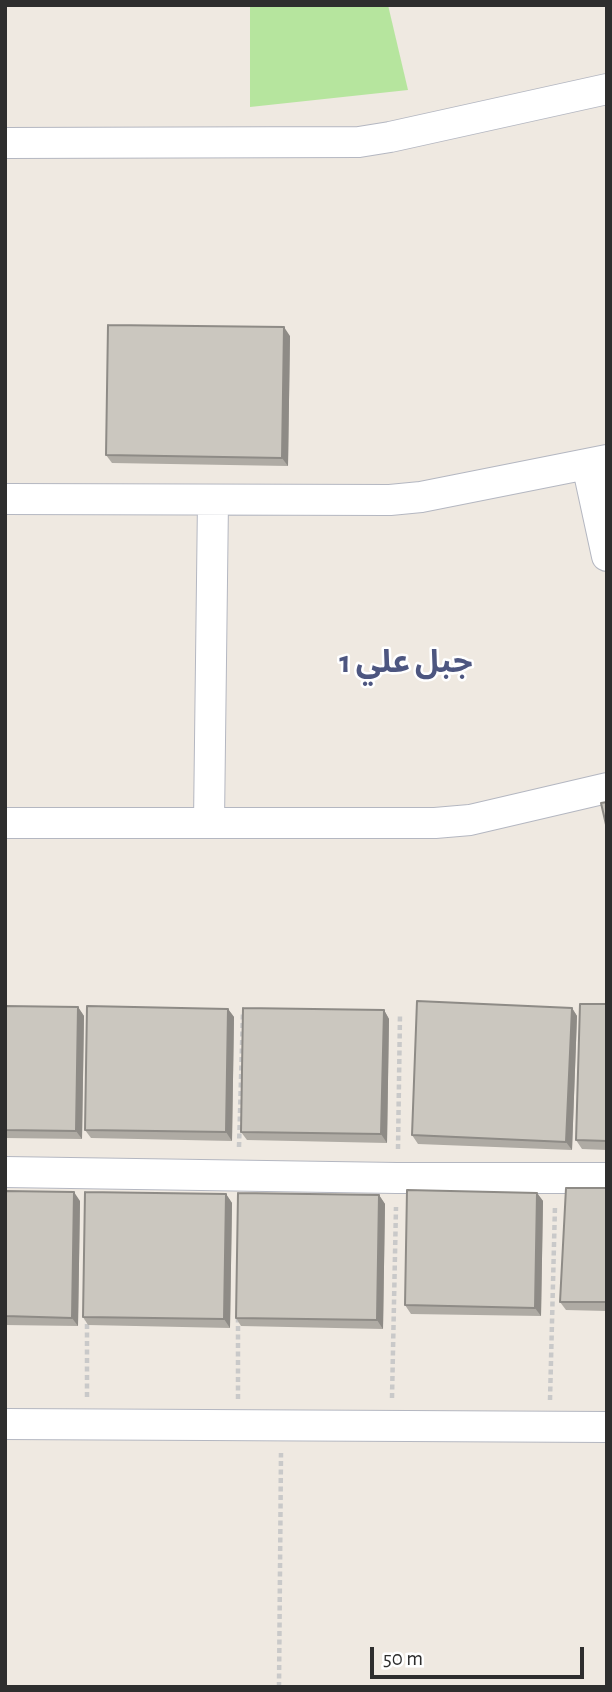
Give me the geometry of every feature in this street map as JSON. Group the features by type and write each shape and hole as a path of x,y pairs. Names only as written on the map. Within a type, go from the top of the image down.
{"street":[{"path":"5,143 359,142 607,89"},
{"path":"5,499 406,499 597,462 607,556"},
{"path":"209,822 213,500"},
{"path":"5,823 452,822 607,788"},
{"path":"5,1172 607,1178"},
{"path":"5,1424 607,1427"}],"path":[{"path":"238,1176 243,1011"},
{"path":"392,1427 400,1014"},
{"path":"549,1427 556,1177"},
{"path":"87,1314 87,1425"},
{"path":"238,1315 238,1426"},
{"path":"279,1687 282,1426"}],"green space":[{"path":"250,5 388,5 408,90 250,107"}],"building":[{"path":"108,325 284,327 282,458 106,455"},
{"path":"607,802 607,829 601,803"},
{"path":"417,1001 572,1008 566,1142 412,1135"},
{"path":"580,1004 607,1004 607,1141 576,1140"},
{"path":"5,1006 78,1007 76,1131 5,1130"},
{"path":"87,1006 228,1009 226,1132 85,1130"},
{"path":"243,1008 384,1010 381,1134 241,1132"},
{"path":"566,1188 607,1188 607,1302 560,1302"},
{"path":"407,1190 537,1193 535,1308 405,1305"},
{"path":"5,1191 74,1192 72,1318 5,1316"},
{"path":"85,1192 226,1194 224,1319 83,1317"},
{"path":"238,1193 379,1195 377,1320 236,1318"}],"district":[{"name":"جبل علي 1","path":"406,662"}]}
